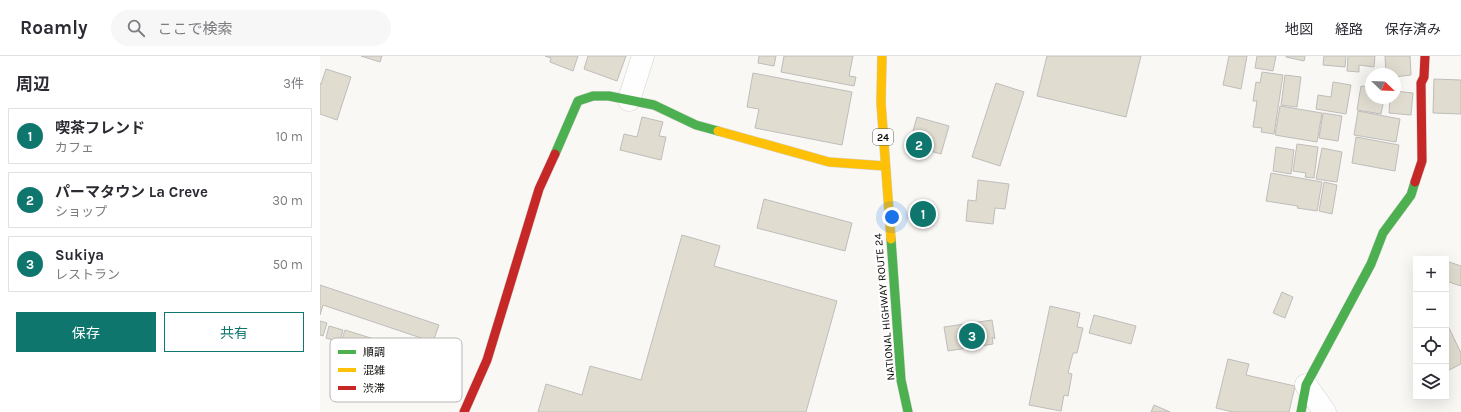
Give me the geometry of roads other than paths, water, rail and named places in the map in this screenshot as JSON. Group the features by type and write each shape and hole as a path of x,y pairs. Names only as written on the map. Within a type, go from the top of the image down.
{"main road":[{"name":"NATIONAL HIGHWAY ROUTE 24","path":"882,56 881,104 885,166 901,380 908,412"},
{"path":"1301,412 1306,385 1371,264 1383,233 1411,195 1422,161 1421,83 1424,77 1425,56"},
{"path":"464,412 488,360 539,190 578,101 594,96 609,96 654,105 696,125 829,162 885,166"}],"street":[{"path":"629,100 643,56"},
{"path":"1306,385 1325,412"}],"place":[{"name":"パーマタウン La Creve","path":"919,145"},
{"name":"喫茶フレンド","path":"923,214"},
{"name":"Sukiya","path":"972,336"}]}
